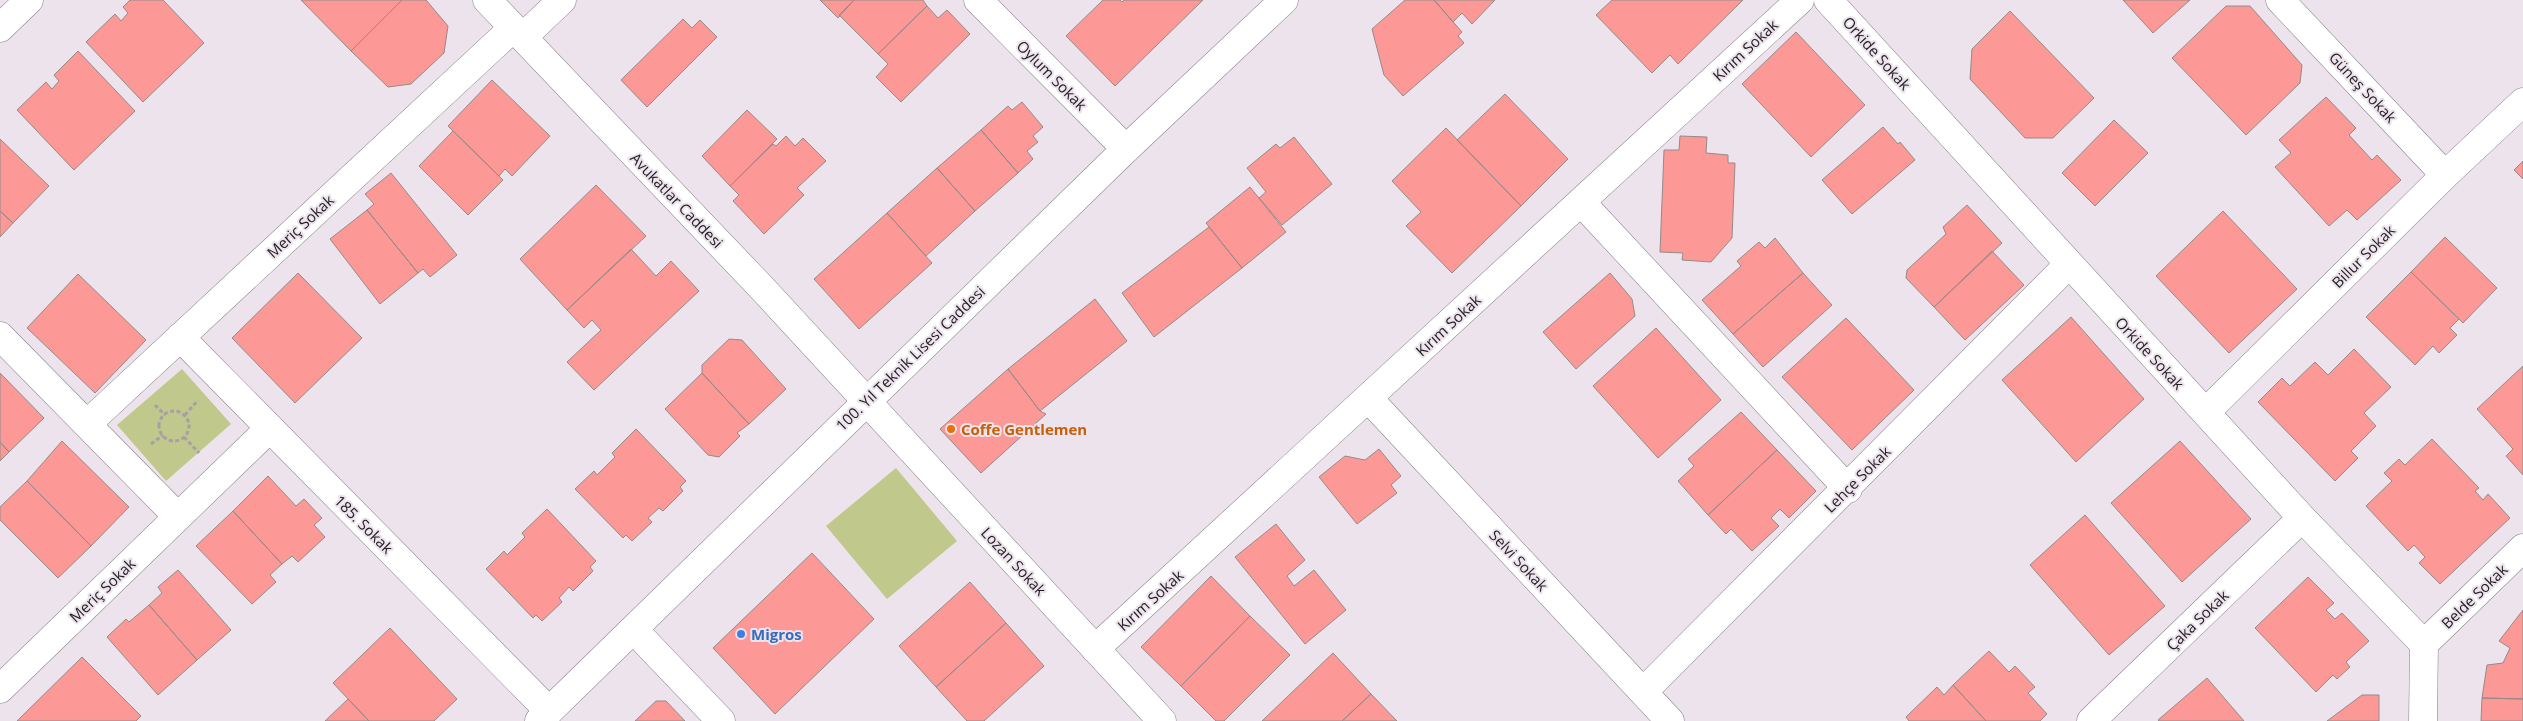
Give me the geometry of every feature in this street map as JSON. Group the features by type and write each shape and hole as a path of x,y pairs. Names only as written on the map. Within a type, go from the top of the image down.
{"street":[{"path":"0,28 29,0"},
{"name":"Avukatlar Caddesi","path":"486,0 865,401"},
{"name":"Meriç Sokak","path":"87,424 180,337 518,33 562,0"},
{"name":"Oylum Sokak","path":"978,0 1126,149"},
{"name":"100. Yıl Teknik Lisesi Caddesi","path":"544,716 634,630 865,401 1126,149 1284,0"},
{"name":"Kırım Sokak","path":"1095,649 1800,0"},
{"name":"Orkide Sokak","path":"1828,0 2302,518 2424,644"},
{"name":"Güneş Sokak","path":"2280,0 2445,174"},
{"name":"Billur Sokak","path":"2206,412 2445,174 2523,102"},
{"path":"1581,202 1848,488"},
{"name":"Lehçe Sokak","path":"1643,692 2069,264"},
{"path":"0,336 178,517"},
{"name":"185. Sokak","path":"180,337 270,428 544,716"},
{"name":"Selvi Sokak","path":"1368,399 1670,721"},
{"name":"Lozan Sokak","path":"865,401 1162,721"},
{"name":"Meriç Sokak","path":"0,689 270,428"},
{"name":"Çaka Sokak","path":"2091,721 2302,518"},
{"name":"Belde Sokak","path":"2424,644 2523,548"},
{"path":"634,630 721,721"},
{"path":"2423,721 2424,644"}],"path":[{"path":"176,411 185,415 189,429 180,440 170,440 162,434 161,420 167,413 176,411"}],"green space":[{"path":"182,369 231,424 166,481 117,425"},
{"path":"896,468 957,541 887,599 826,526"}],"building":[{"path":"130,0 163,0 204,43 143,102 86,42 115,14 121,21 128,13 123,7"},
{"path":"301,0 402,0 351,51"},
{"path":"402,0 426,0 448,26 444,53 411,84 388,87 351,51"},
{"path":"820,0 854,0 838,18"},
{"path":"854,0 923,0 927,6 878,54 839,15"},
{"path":"1103,0 1120,0 1122,2 1124,0 1203,0 1115,86 1066,36"},
{"path":"1405,0 1434,0 1462,32 1458,36 1464,43 1403,96 1384,75 1372,29"},
{"path":"1434,0 1495,0 1472,24 1462,13 1453,22"},
{"path":"1612,0 1743,0 1678,64 1670,55 1652,73 1596,15"},
{"path":"2123,0 2190,0 2153,33"},
{"path":"927,6 938,18 947,10 970,34 901,102 876,77 888,64 878,54"},
{"path":"2226,6 2250,6 2302,65 2300,83 2246,135 2172,58"},
{"path":"2010,11 2094,98 2053,138 2025,138 1970,79 1972,49"},
{"path":"683,19 692,28 700,20 717,37 647,107 621,80"},
{"path":"1796,32 1865,105 1811,157 1742,84"},
{"path":"78,51 135,111 74,170 17,110 46,82 52,89 59,81 54,75"},
{"path":"492,80 550,136 512,176 505,169 499,176 448,126"},
{"path":"1505,94 1568,159 1521,206 1457,140"},
{"path":"2326,97 2356,128 2349,135 2372,160 2377,155 2401,180 2357,220 2347,210 2329,226 2275,167 2291,153 2279,140"},
{"path":"1022,102 1043,127 1033,136 1038,142 1027,151 1033,159 1018,173 981,130 1008,106 1012,110"},
{"path":"747,110 777,139 730,186 702,156"},
{"path":"2114,120 2148,153 2095,206 2062,173"},
{"path":"1883,127 1898,144 1900,142 1915,160 1852,214 1822,180"},
{"path":"1446,128 1521,206 1452,273 1406,226 1421,212 1392,181"},
{"path":"981,130 1018,173 975,211 937,168"},
{"path":"453,131 503,180 468,215 419,166"},
{"path":"786,136 795,146 803,138 826,161 797,188 804,195 764,234 733,201 739,195 730,186 773,144 776,146"},
{"path":"1680,136 1707,137 1706,153 1728,155 1728,163 1735,163 1732,238 1711,262 1682,260 1683,253 1660,252 1664,150 1679,150"},
{"path":"1294,137 1332,184 1282,225 1259,198 1266,192 1247,168 1276,144 1280,148"},
{"path":"0,139 49,186 13,223 0,211"},
{"path":"2523,161 2523,179 2514,170"},
{"path":"937,168 975,211 926,256 887,213"},
{"path":"391,173 457,255 430,277 423,269 418,273 367,210 374,204 365,194"},
{"path":"596,185 646,236 567,310 520,259"},
{"path":"1250,187 1286,232 1242,268 1206,223"},
{"path":"1967,205 2002,243 1934,307 1906,278 1907,270 1946,234 1943,227"},
{"path":"367,210 418,273 380,304 330,239"},
{"path":"0,211 13,223 0,237"},
{"path":"2223,211 2297,289 2229,353 2156,276"},
{"path":"887,213 932,263 859,329 814,279"},
{"path":"1209,227 1242,268 1154,337 1122,293"},
{"path":"2445,237 2497,288 2463,323 2411,272"},
{"path":"1775,238 1803,273 1733,334 1702,300 1741,266 1737,261 1759,242 1765,248"},
{"path":"631,249 656,276 671,261 699,291 594,390 567,362 601,330 592,320 584,328 567,310"},
{"path":"1992,251 2024,285 1965,340 1934,307"},
{"path":"2411,272 2459,319 2450,328 2457,335 2439,353 2433,346 2415,365 2366,317"},
{"path":"298,273 362,338 295,403 232,338"},
{"path":"1610,273 1632,299 1635,316 1576,369 1543,332"},
{"path":"1803,273 1832,305 1763,367 1733,334"},
{"path":"78,274 146,340 95,393 27,328"},
{"path":"1095,299 1127,341 1040,411 1008,369"},
{"path":"2071,317 2144,399 2076,462 2002,380"},
{"path":"1846,318 1914,390 1852,450 1782,377"},
{"path":"1656,328 1721,400 1658,458 1593,386"},
{"path":"729,339 742,340 786,389 749,424 702,373 702,365"},
{"path":"2354,349 2391,387 2364,413 2376,426 2351,451 2358,458 2335,481 2258,402 2282,378 2290,386 2315,362 2328,375"},
{"path":"2523,366 2523,475 2506,456 2513,449 2477,409"},
{"path":"1008,369 1040,411 1046,414 981,473 940,429"},
{"path":"0,373 44,418 9,452 0,442"},
{"path":"702,373 749,424 737,433 740,436 719,457 708,455 665,409"},
{"path":"1741,412 1777,450 1708,515 1678,481 1694,466 1688,459"},
{"path":"636,429 686,481 680,487 683,491 663,511 659,508 648,518 652,522 632,541 626,535 623,538 575,489 594,471 597,475 615,457 612,453"},
{"path":"2432,439 2479,488 2475,491 2483,500 2488,494 2510,518 2440,584 2419,563 2425,557 2414,545 2408,551 2366,506 2392,481 2384,473 2399,459 2405,465"},
{"path":"62,441 129,507 91,546 27,481"},
{"path":"2180,441 2251,519 2182,582 2111,503"},
{"path":"0,442 9,452 0,461"},
{"path":"1379,449 1401,476 1391,485 1397,493 1357,524 1319,477 1345,456 1365,460"},
{"path":"1777,450 1816,491 1789,518 1780,509 1771,518 1779,526 1752,551 1731,529 1726,534 1708,515"},
{"path":"268,476 296,506 304,499 322,518 314,525 325,537 298,562 292,556 282,564 233,511"},
{"path":"27,481 91,546 58,578 0,520 0,507"},
{"path":"547,509 596,561 590,567 593,571 573,591 569,587 559,598 562,602 542,621 536,615 533,618 486,569 504,551 507,555 525,537 522,533"},
{"path":"233,511 282,564 270,575 276,582 252,604 196,546"},
{"path":"2085,515 2165,606 2109,655 2030,565"},
{"path":"1276,524 1305,560 1287,576 1294,586 1314,570 1346,610 1305,644 1235,557"},
{"path":"812,553 874,619 775,714 713,648"},
{"path":"178,570 231,630 197,660 149,605 162,593 158,587"},
{"path":"1211,576 1250,616 1181,686 1141,647"},
{"path":"2308,577 2334,603 2326,610 2335,619 2342,613 2369,641 2346,662 2350,667 2337,679 2333,675 2316,692 2255,628"},
{"path":"970,582 1006,623 936,687 899,646"},
{"path":"149,605 197,660 158,695 107,637 126,619 129,622"},
{"path":"2523,610 2523,699 2482,698 2487,665 2503,663 2510,648 2499,641"},
{"path":"1250,616 1290,655 1224,721 1216,721 1181,686"},
{"path":"1006,623 1044,666 984,721 967,721 936,687"},
{"path":"390,628 457,699 434,721 369,721 333,683"},
{"path":"1989,651 2009,672 2015,666 2035,687 2028,693 2047,714 2040,721 1986,721 1953,685"},
{"path":"1333,653 1371,694 1342,721 1262,721"},
{"path":"82,657 141,716 136,721 17,721"},
{"path":"2207,678 2244,721 2158,720"},
{"path":"1953,685 1986,721 1909,721 1906,717 1937,687 1944,695"},
{"path":"1371,694 1397,721 1342,721"},
{"path":"2362,695 2379,695 2379,721 2327,721"},
{"path":"2482,698 2523,699 2523,721 2481,721"},
{"path":"348,699 369,721 325,721"},
{"path":"656,701 666,701 685,721 635,721"}],"place":[{"name":"Coffe Gentlemen","path":"951,429"},
{"name":"Migros","path":"741,634"}]}
